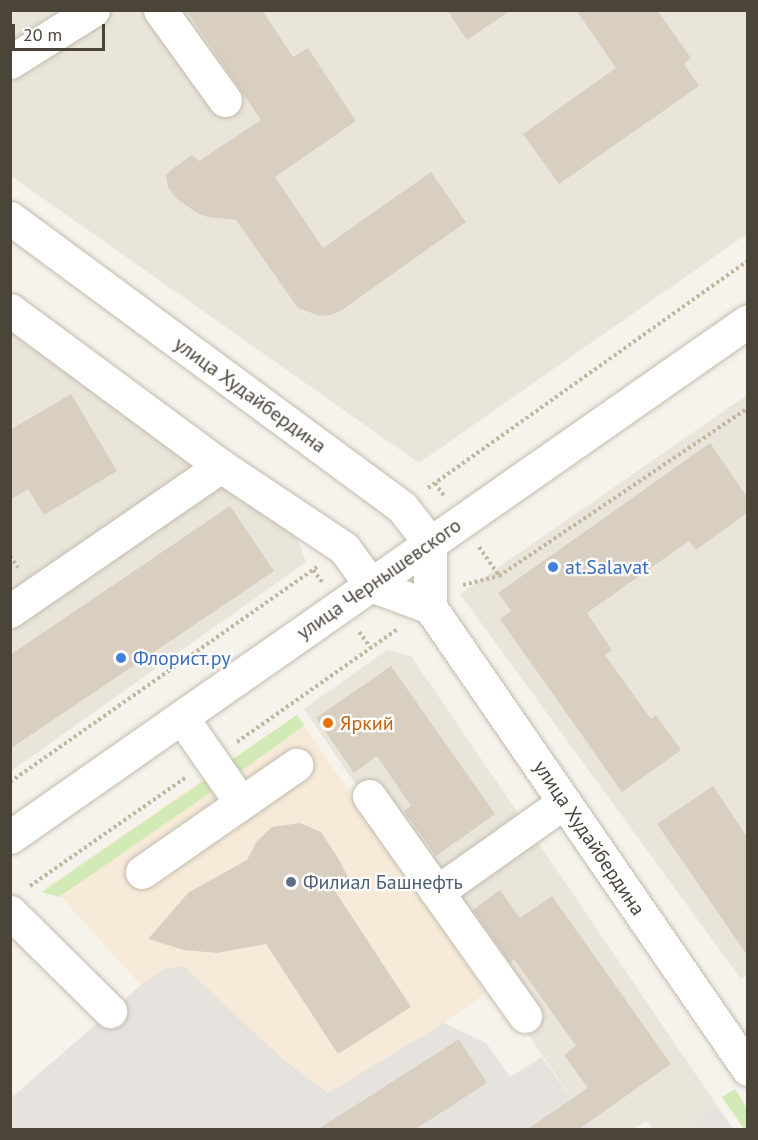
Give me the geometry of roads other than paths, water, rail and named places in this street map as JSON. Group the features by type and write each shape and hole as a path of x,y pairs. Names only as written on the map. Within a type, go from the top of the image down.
{"street":[{"path":"10,62 93,10"},
{"path":"160,10 225,100"},
{"name":"улица Худайбердина","path":"10,218 402,507 430,543"},
{"path":"10,310 222,466 344,548 371,585 430,607 430,543"},
{"name":"улица Чернышевского","path":"10,837 747,321"},
{"path":"10,611 222,466"},
{"name":"улица Худайбердина","path":"430,607 747,1069"},
{"path":"182,718 241,803"},
{"path":"142,872 296,765"},
{"path":"369,796 525,1016"},
{"path":"437,892 564,802"},
{"path":"10,912 110,1011"}],"place":[{"name":"at.Salavat","path":"553,567"},
{"name":"Флорист.ру","path":"121,658"},
{"name":"Яркий","path":"328,723"},
{"name":"Филиал Башнефть","path":"291,882"}]}
